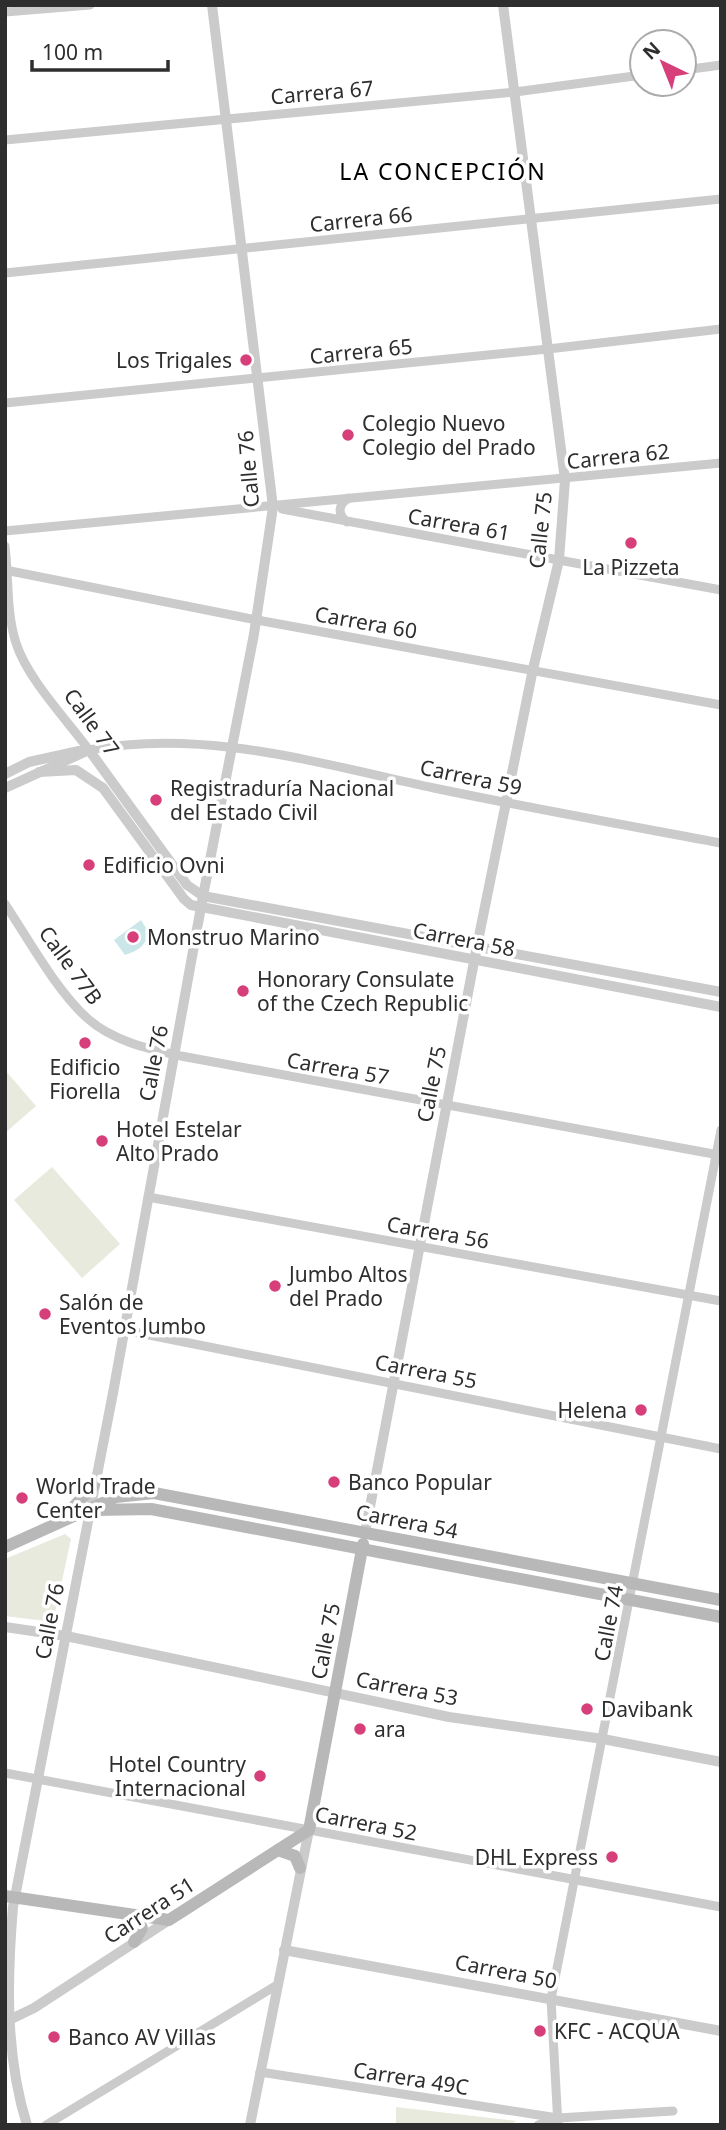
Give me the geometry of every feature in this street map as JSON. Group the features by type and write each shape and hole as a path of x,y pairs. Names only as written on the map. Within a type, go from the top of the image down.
{"main road":[{"path":"55,1525 94,1485"},
{"name":"Carrera 54","path":"5,1547 116,1497 155,1493 721,1600"},
{"name":"Carrera 54","path":"89,1510 151,1509 721,1617"},
{"path":"240,1526 242,1509"},
{"name":"Calle 75","path":"309,1830 365,1533"},
{"path":"506,1578 509,1560"},
{"name":"Carrera 51","path":"169,1920 309,1830"},
{"path":"278,1850 295,1856 300,1868"},
{"path":"10,1897 169,1920"},
{"path":"134,1942 142,1928 136,1915"}],"street":[{"path":"5,12 90,5"},
{"name":"Calle 76","path":"27,2125 6,2019 10,1897 39,1780 203,895 257,620 273,507 212,5"},
{"name":"Calle 75","path":"365,1533 422,1247 474,961 533,669 559,560 565,480 503,5"},
{"path":"698,68 721,65"},
{"name":"Carrera 67","path":"5,140 515,92 628,77"},
{"name":"Carrera 66","path":"5,273 721,199"},
{"name":"Carrera 65","path":"5,403 258,379 721,329"},
{"name":"Carrera 62","path":"5,531 273,507 351,497 565,480 721,463"},
{"path":"348,522 341,517 339,509 343,501 351,497"},
{"name":"Carrera 61","path":"273,507 721,590"},
{"name":"Calle 77","path":"5,546 7,597 16,644 26,664 187,885 203,895"},
{"name":"Carrera 60","path":"7,570 257,620 721,705"},
{"name":"Carrera 59","path":"89,750 144,742 233,746 508,803 721,843"},
{"path":"5,788 89,750"},
{"path":"5,774 29,762 89,750"},
{"name":"Calle 77","path":"39,772 76,770 103,788 184,899 201,908"},
{"name":"Carrera 58","path":"203,895 721,992"},
{"name":"Calle 77B","path":"5,904 76,1005 87,1018 116,1037"},
{"name":"Carrera 58","path":"201,908 721,1007"},
{"path":"322,931 324,918"},
{"name":"Carrera 57","path":"116,1037 174,1055 718,1155"},
{"name":"Calle 74","path":"558,2121 551,1999 721,1129"},
{"name":"Carrera 56","path":"148,1197 721,1301"},
{"name":"Carrera 55","path":"124,1330 721,1449"},
{"name":"Carrera 53","path":"5,1627 66,1636 449,1717 603,1739 721,1762"},
{"name":"Carrera 52","path":"5,1773 721,1907"},
{"name":"Calle 75","path":"249,2124 309,1830"},
{"name":"Carrera 51","path":"6,2019 34,2008 169,1920"},
{"name":"Carrera 50","path":"284,1950 721,2031"},
{"path":"46,2125 277,1984"},
{"name":"Carrera 49C","path":"260,2072 558,2121"},
{"path":"538,2125 673,2111"}],"shaded area":[{"path":"5,1070 36,1106 5,1133"},
{"path":"52,1167 120,1244 82,1278 14,1200"},
{"path":"65,1534 71,1539 53,1622 5,1616 5,1559"},
{"path":"396,2107 517,2121 508,2125 396,2125"}],"water":[{"name":"Monstruo Marino","path":"141,920 149,933 147,938 140,947 125,955 114,940"}],"place":[{"name":"Los Trigales","path":"246,360"},
{"name":"Colegio Nuevo Colegio del Prado","path":"348,435"},
{"name":"La Pizzeta","path":"631,543"},
{"name":"Registraduría Nacional del Estado Civil","path":"156,800"},
{"name":"Edificio Ovni","path":"89,865"},
{"name":"Monstruo Marino","path":"133,937"},
{"name":"Honorary Consulate of the Czech Republic","path":"243,991"},
{"name":"Edificio Fiorella","path":"85,1043"},
{"name":"Hotel Estelar Alto Prado","path":"102,1141"},
{"name":"Jumbo Altos del Prado","path":"275,1286"},
{"name":"Salón de Eventos Jumbo","path":"45,1314"},
{"name":"Helena","path":"641,1410"},
{"name":"Banco Popular","path":"334,1482"},
{"name":"World Trade Center","path":"22,1498"},
{"name":"Davibank","path":"587,1709"},
{"name":"ara","path":"360,1729"},
{"name":"Hotel Country Internacional","path":"260,1776"},
{"name":"DHL Express","path":"612,1857"},
{"name":"KFC - ACQUA","path":"540,2031"},
{"name":"Banco AV Villas","path":"54,2037"}],"district":[{"name":"LA CONCEPCIÓN","path":"443,171"}]}
